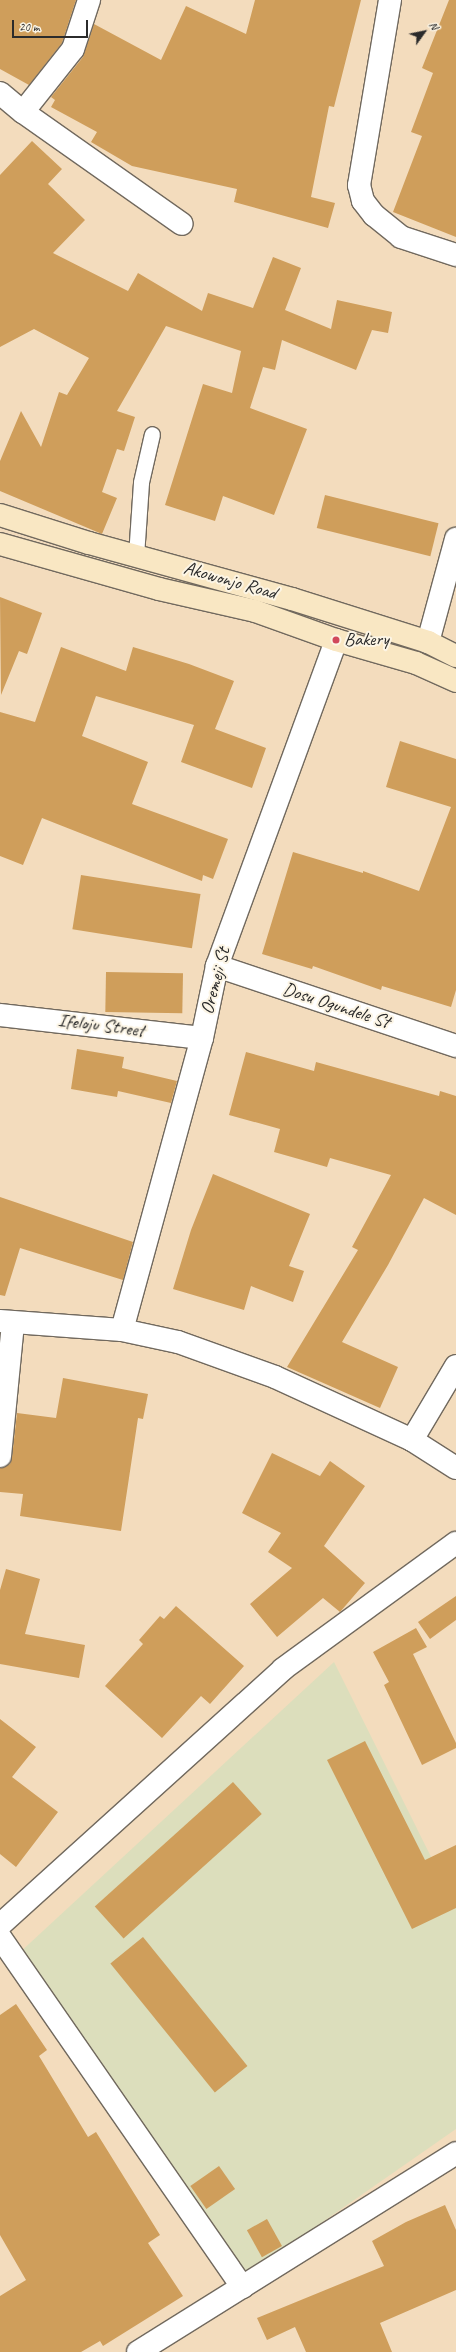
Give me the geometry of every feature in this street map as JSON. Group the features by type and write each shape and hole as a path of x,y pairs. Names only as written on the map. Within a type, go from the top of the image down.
{"main road":[{"name":"Akowonjo Road","path":"0,515 136,556 237,582 428,642 456,656"},
{"name":"Akowonjo Road","path":"0,544 159,589 255,610 336,640 416,663 456,681"}],"street":[{"path":"23,112 73,49 89,0"},
{"path":"390,0 359,185 363,200 374,215 401,237 456,255"},
{"path":"0,93 23,112 182,224"},
{"path":"428,642 456,539"},
{"name":"Oremeji St","path":"122,1330 202,1038 217,966 336,640"},
{"name":"Dosu Ogundele St","path":"217,966 456,1046"},
{"name":"Ifeloju Street","path":"0,1015 202,1038"},
{"path":"0,1456 7,1322 122,1330 178,1342 274,1377 412,1440 456,1468"},
{"path":"412,1440 456,1366"},
{"path":"0,1925 283,1669 456,1543"},
{"path":"0,1937 242,2287"},
{"path":"138,2352 456,2153"}],"lane":[{"path":"136,556 141,482 152,434"}],"shaded area":[{"path":"334,1662 456,1907 456,2129 242,2278 17,1955"}],"building":[{"path":"0,0 76,0 62,43 29,85 0,69"},
{"path":"255,0 361,0 334,107 329,106 311,197 335,203 328,228 234,202 237,189 132,166 91,142 97,132 51,107 55,100 51,97 83,57 94,24 161,60 186,6 246,34"},
{"path":"449,0 456,0 456,237 393,212 422,136 411,132 433,73 422,68"},
{"path":"32,141 62,169 48,184 85,220 53,253 128,291 138,273 202,311 208,293 253,308 273,257 301,268 285,310 331,329 337,300 392,312 388,333 372,330 356,370 282,340 275,370 263,367 250,408 307,429 274,515 223,496 215,521 165,505 203,384 232,393 241,351 166,326 117,411 135,417 124,451 117,449 102,492 117,498 102,534 0,491 0,461 21,411 41,447 59,392 67,395 89,358 34,329 0,347 0,175"},
{"path":"325,495 439,523 430,556 317,528"},
{"path":"0,597 42,613 27,654 19,651 1,695"},
{"path":"61,647 126,671 133,647 189,664 234,681 215,729 266,748 252,788 181,762 194,725 96,696 82,736 148,762 132,804 228,839 213,879 203,875 202,881 42,818 23,865 0,856 0,712 35,722"},
{"path":"400,741 456,759 456,990 451,1007 382,986 381,990 313,966 312,969 262,954 293,852 363,873 363,871 419,891 451,807 386,787"},
{"path":"81,875 201,894 192,948 72,929"},
{"path":"106,972 183,973 182,1013 105,1012"},
{"path":"77,1049 124,1057 122,1068 177,1081 171,1103 118,1091 117,1097 71,1089"},
{"path":"246,1052 314,1071 316,1062 439,1096 440,1091 456,1096 456,1215 424,1198 388,1265 342,1342 398,1367 380,1408 287,1367 358,1250 352,1247 391,1175 330,1158 327,1167 274,1152 280,1129 229,1115"},
{"path":"213,1174 310,1214 289,1266 304,1271 293,1302 251,1286 244,1310 173,1289 191,1230"},
{"path":"0,1197 133,1242 123,1280 20,1248 5,1296 0,1295"},
{"path":"63,1378 148,1394 143,1419 138,1418 121,1531 20,1516 23,1494 0,1492 0,1468 10,1464 17,1413 56,1418"},
{"path":"272,1453 320,1476 330,1461 365,1486 324,1546 365,1583 340,1612 323,1598 277,1637 250,1604 292,1568 268,1552 281,1533 242,1513"},
{"path":"6,1569 40,1579 25,1634 85,1645 79,1678 0,1664 0,1590"},
{"path":"456,1596 456,1620 430,1639 418,1622"},
{"path":"176,1606 244,1666 210,1704 201,1696 162,1738 105,1686 143,1644 139,1640 160,1616 164,1619"},
{"path":"416,1628 427,1647 413,1654 456,1743 456,1748 422,1765 384,1685 389,1682 373,1652"},
{"path":"0,1719 36,1747 12,1777 58,1812 16,1867 0,1854"},
{"path":"365,1741 425,1860 456,1845 456,1908 412,1929 327,1760"},
{"path":"233,1782 262,1814 124,1938 95,1906"},
{"path":"143,1937 247,2066 215,2092 110,1963"},
{"path":"16,2004 47,2050 39,2056 88,2137 96,2132 160,2235 148,2243 183,2296 103,2346 100,2341 81,2352 0,2352 0,2296 26,2280 0,2235 0,2015"},
{"path":"219,2166 235,2189 206,2209 190,2186"},
{"path":"445,2205 456,2230 456,2290 380,2323 392,2352 306,2352 295,2327 267,2340 257,2318 384,2266 372,2241 406,2222"},
{"path":"267,2219 282,2246 262,2257 247,2230"}],"place":[{"name":"Bakery","path":"336,640"}]}
